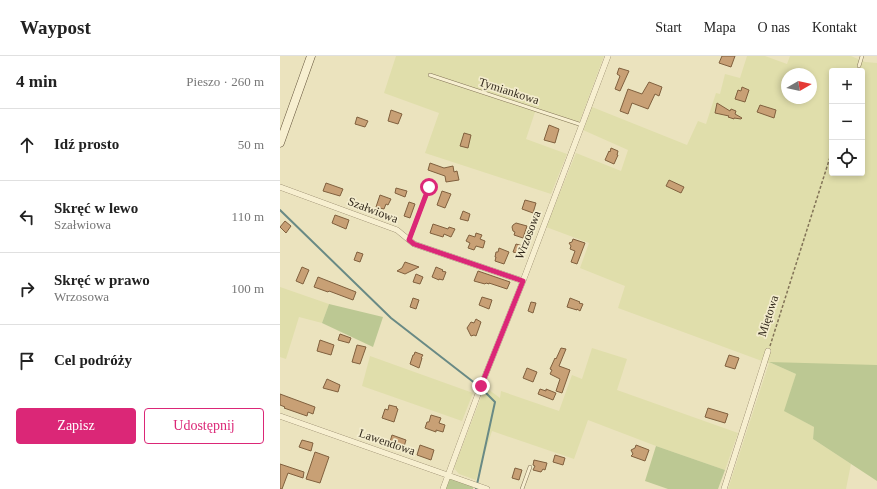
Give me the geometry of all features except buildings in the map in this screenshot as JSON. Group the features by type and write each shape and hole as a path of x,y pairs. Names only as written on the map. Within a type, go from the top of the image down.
{"main road":[{"path":"280,143 311,56"}],"street":[{"name":"Wrzosowa","path":"443,489 608,56"},
{"name":"Szałwiowa","path":"280,187 397,230 414,244 523,281"},
{"name":"Miętowa","path":"724,489 768,351"},
{"name":"Lawendowa","path":"280,416 488,489"}],"lane":[{"path":"859,66 862,56"},
{"name":"Tymiankowa","path":"430,75 582,125"},
{"path":"409,240 429,187"},
{"path":"522,489 530,467"}],"path":[{"name":"Miętowa","path":"768,351 829,160"}],"shaded area":[{"path":"396,56 604,56 578,126 535,112 526,139 567,154 551,194 425,153 439,113 384,93"},
{"path":"747,56 765,56 787,64 790,56 851,56 865,62 877,63 877,367 771,363 796,374 785,411 814,427 813,439 851,464 846,489 728,489 769,363 618,308 625,286 580,268 589,243 546,227 576,153 621,171 628,150 583,130 592,107 687,145 698,121 706,124 716,93 720,94 725,74 740,78"},
{"path":"280,287 329,304 322,323 299,317 286,359 280,357"},
{"path":"592,348 627,359 617,390 738,433 725,470 588,420 574,459 492,431 476,480 459,474 454,468 485,387 500,398 501,391 559,411 572,375 582,379"},
{"path":"370,356 473,393 462,421 362,386"}],"green space":[{"path":"329,304 383,317 373,347 322,323"},
{"path":"769,362 877,365 877,481 813,439 814,427 784,411 796,374"},
{"path":"656,446 725,470 718,489 668,489 645,481"},
{"path":"449,477 473,486 473,489 445,489"}],"waterway":[{"path":"280,210 391,318 476,384"},
{"path":"476,489 495,402 483,390"}],"route":[{"path":"429,187 409,240 414,244 523,281 481,386"}]}
